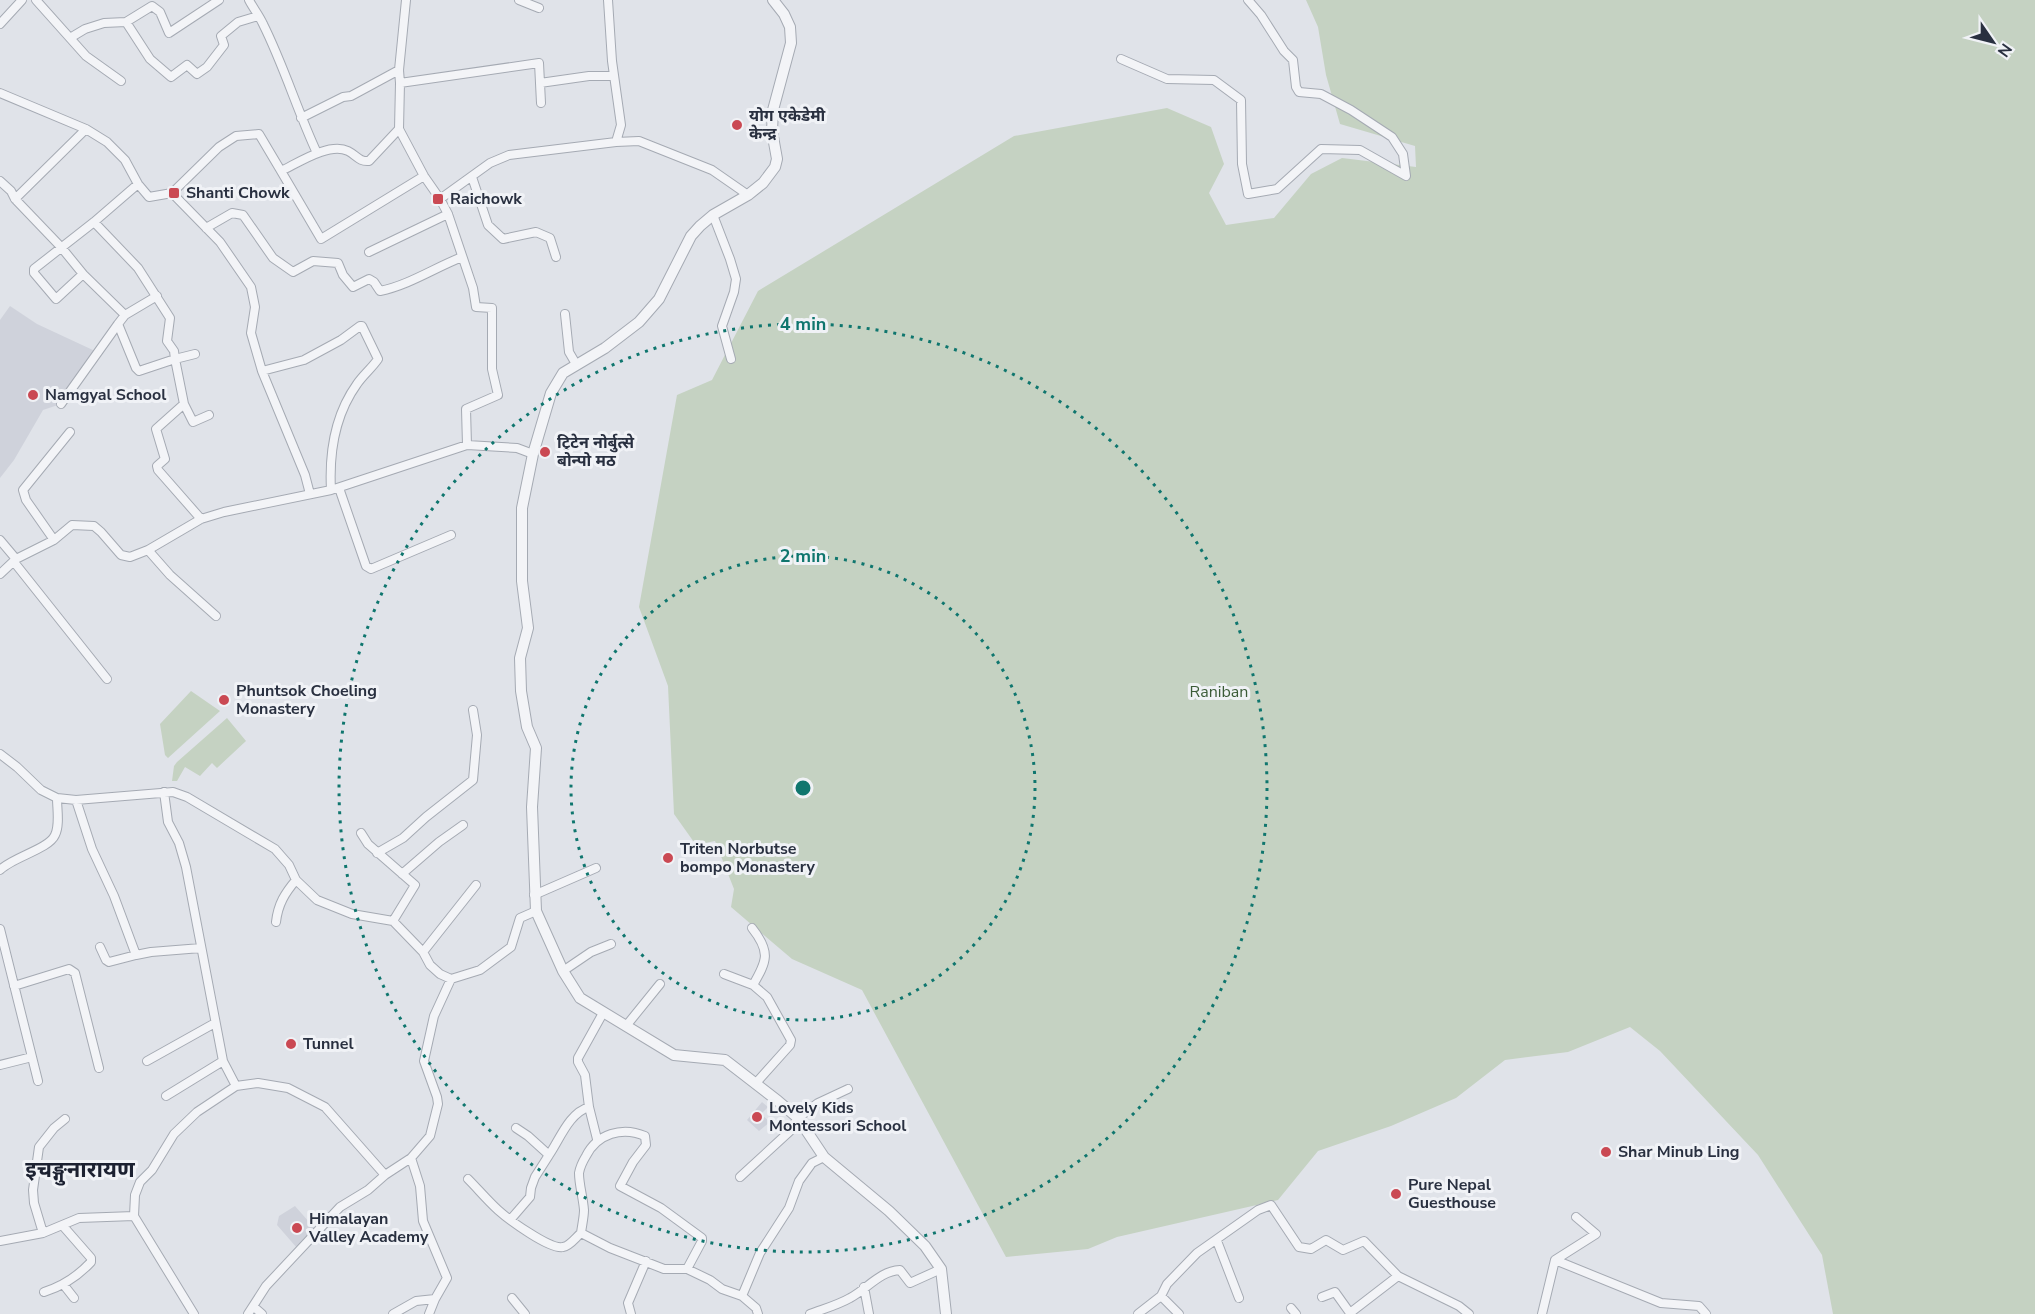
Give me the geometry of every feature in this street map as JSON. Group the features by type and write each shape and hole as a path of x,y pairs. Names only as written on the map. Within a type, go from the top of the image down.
{"street":[{"path":"0,24 22,0"},
{"path":"36,0 86,56 121,81"},
{"path":"70,38 85,29 104,23 126,22 152,6 160,12 169,33 219,0"},
{"path":"249,0 279,58 301,118 317,153"},
{"path":"413,0 406,0 399,70 399,129 424,176 448,214 473,288 476,307 492,308 492,369 498,396 466,409 467,445"},
{"path":"519,0 540,8"},
{"path":"608,0 614,76 621,125 616,142"},
{"path":"773,0 784,14 790,27 791,44 773,110 772,131 777,159 771,173 748,195 713,215 700,226 692,236 659,299 639,322 605,348 563,373 551,393 533,454 522,508 522,581 528,628 520,658 521,691 527,727 536,748 532,807 536,911 564,971 580,998 674,1056 725,1060 798,1118 824,1157 889,1211 925,1246 941,1269 946,1314"},
{"path":"1121,59 1167,79 1214,80 1241,100 1242,164 1248,194 1277,189 1321,149 1360,150 1406,176 1403,154 1392,137 1351,110 1321,94 1299,92 1296,87 1293,60 1284,51 1261,15 1248,0"},
{"path":"126,22 150,59 171,77 187,65 196,74 202,71 224,45 220,37 222,34 238,22 258,16"},
{"path":"400,83 539,63 541,103"},
{"path":"301,118 343,97 351,96 399,70"},
{"path":"540,82 589,76 614,76"},
{"path":"0,93 86,129 107,142 125,160 138,184 149,197 172,194 219,147 236,136 259,134 321,239 424,176"},
{"path":"15,199 86,129"},
{"path":"281,171 317,153 339,149 348,151 362,161 369,161 399,129"},
{"path":"440,199 490,163 509,155 639,141 712,170 748,195"},
{"path":"472,177 488,225 503,239 536,232 550,238 556,257"},
{"path":"0,181 83,274 125,315"},
{"path":"83,274 56,298 34,273 34,269 138,184"},
{"path":"172,194 220,242 250,287 255,307 251,333 262,371 305,475 310,494"},
{"path":"206,228 232,213 243,215 273,258 293,272 313,261 338,263 343,275 353,287 369,279 380,291 399,287 462,257"},
{"path":"369,252 448,214"},
{"path":"713,215 736,279 722,327 731,359"},
{"path":"94,222 138,268 170,318 167,341 174,351 184,404 193,422 209,414"},
{"path":"61,404 125,315 157,296"},
{"path":"565,314 569,352 576,364"},
{"path":"118,324 139,371 195,354"},
{"path":"262,371 304,360 341,340 360,326 362,327 378,359 357,384 340,415 330,462 335,489 366,566 371,569 451,535"},
{"path":"184,404 156,429 165,459 157,466 201,519"},
{"path":"54,540 26,500 23,490 70,432"},
{"path":"0,574 15,560 54,540 72,525 94,526 126,558 148,550 201,519 224,512 335,489 467,445 517,448 533,454"},
{"path":"0,540 107,679"},
{"path":"148,550 170,575 216,616"},
{"path":"377,853 403,838 473,780 477,735 473,710"},
{"path":"0,754 41,790 57,798 76,800 164,792 187,797 275,849 289,865 296,880 317,900 352,914 393,921 423,952 430,965 440,974 451,979 480,970 511,946 520,918 536,911"},
{"path":"164,792 168,822 179,843 186,867 223,1061 236,1086"},
{"path":"0,870 12,860 44,847 55,837 57,798"},
{"path":"76,800 92,849 114,896 136,955"},
{"path":"402,874 439,842 464,825"},
{"path":"361,833 377,853 415,885 393,921"},
{"path":"534,895 596,868"},
{"path":"276,922 278,908 284,894 296,880"},
{"path":"423,952 476,885"},
{"path":"752,928 763,942 765,952 763,968 753,986"},
{"path":"0,930 38,1081"},
{"path":"564,971 591,952 611,944"},
{"path":"100,947 106,960 110,962 151,952 201,948"},
{"path":"14,986 69,969 75,973 99,1068"},
{"path":"724,974 753,986 771,1002 772,1009 790,1040 790,1045 756,1083"},
{"path":"262,1314 251,1310 266,1286 340,1207 368,1190 385,1174 411,1158 430,1136 438,1104 424,1061 434,1016 451,979"},
{"path":"626,1026 660,984"},
{"path":"597,1139 589,1107 585,1075 578,1058 603,1013"},
{"path":"147,1061 215,1023"},
{"path":"0,1065 32,1057"},
{"path":"166,1096 223,1061"},
{"path":"194,1314 134,1216 135,1195 140,1182 152,1170 174,1134 197,1112 236,1086 258,1083 288,1088 325,1107 385,1174"},
{"path":"740,1177 790,1131 798,1118 818,1103 848,1089"},
{"path":"511,1219 530,1197 535,1177 575,1116 580,1109 589,1107"},
{"path":"43,1233 33,1197 39,1147 54,1128 65,1119"},
{"path":"516,1128 549,1155"},
{"path":"468,1179 498,1210 549,1244 559,1248 566,1246 581,1233 584,1210 579,1170 597,1139 618,1132 635,1132 645,1136 646,1145 633,1162 620,1186 661,1208 702,1238 687,1269"},
{"path":"742,1296 760,1253 789,1208 799,1181 812,1163 824,1157"},
{"path":"411,1158 420,1186 423,1221 447,1278 435,1299 430,1314"},
{"path":"1138,1314 1161,1296 1167,1284 1197,1253 1258,1210 1271,1205 1299,1248 1311,1249 1326,1240 1343,1250 1364,1240 1398,1276 1459,1306 1469,1314"},
{"path":"0,1241 43,1233 79,1218 134,1216"},
{"path":"1542,1314 1554,1260 1596,1234 1576,1217"},
{"path":"44,1292 81,1273 91,1260 63,1226"},
{"path":"581,1233 610,1248 664,1269 687,1269 710,1280 722,1289 742,1296 756,1308 758,1314"},
{"path":"1217,1241 1239,1298"},
{"path":"1554,1260 1662,1303 1699,1306 1706,1314"},
{"path":"631,1314 628,1303 646,1261"},
{"path":"810,1314 829,1310 892,1270 900,1270 910,1283 941,1269"},
{"path":"1322,1297 1335,1292 1350,1313 1398,1276"},
{"path":"63,1284 74,1298"},
{"path":"864,1287 869,1314"},
{"path":"1161,1296 1179,1314"},
{"path":"512,1298 525,1314"},
{"path":"393,1314 416,1301 435,1299"}],"shaded area":[{"name":"Namgyal School","path":"10,306 37,324 95,351 61,404 43,410 14,460 0,478 0,320"},
{"name":"Lovely Kids Montessori School","path":"762,1102 768,1107 761,1114 770,1122 759,1131 747,1120"},
{"name":"Himalayan Valley Academy","path":"295,1206 317,1231 297,1248 277,1225 279,1216"}],"green space":[{"name":"Raniban","path":"1306,0 2035,0 2035,1314 1833,1314 1822,1255 1758,1155 1660,1051 1630,1027 1568,1052 1505,1060 1456,1098 1391,1126 1318,1151 1278,1200 1117,1237 1088,1249 1006,1257 862,990 792,959 731,907 734,889 715,841 696,845 674,814 668,686 639,607 677,395 712,380 758,291 1014,136 1167,108 1211,127 1224,164 1209,193 1226,225 1274,218 1311,174 1342,158 1416,167 1415,146 1340,124 1326,75 1318,27"},
{"path":"191,691 220,711 168,758 165,755 160,724"},
{"path":"227,718 246,741 217,768 212,763 200,776 185,767 177,781 172,781 174,766 177,762"}],"place":[{"name":"योग एकेडेमी केन्द्र","path":"737,125"},
{"name":"Shanti Chowk","path":"174,193"},
{"name":"Raichowk","path":"438,199"},
{"name":"Namgyal School","path":"33,395"},
{"name":"ट्रिटेन नोर्बुत्से बोन्पो मठ","path":"545,452"},
{"name":"Phuntsok Choeling Monastery","path":"224,700"},
{"name":"Triten Norbutse bompo Monastery","path":"668,858"},
{"name":"Tunnel","path":"291,1044"},
{"name":"Lovely Kids Montessori School","path":"757,1117"},
{"name":"Shar Minub Ling","path":"1606,1152"},
{"name":"Pure Nepal Guesthouse","path":"1396,1194"},
{"name":"Himalayan Valley Academy","path":"297,1228"}],"district":[{"name":"इचङ्गुनारायण","path":"80,1170"}]}
